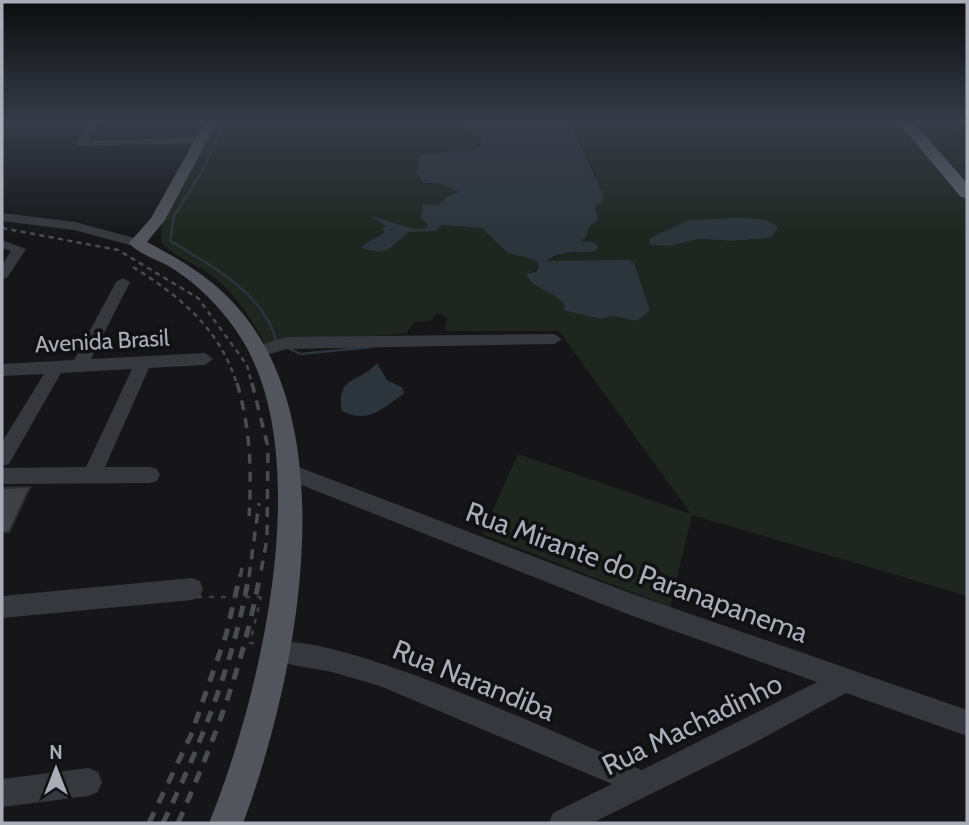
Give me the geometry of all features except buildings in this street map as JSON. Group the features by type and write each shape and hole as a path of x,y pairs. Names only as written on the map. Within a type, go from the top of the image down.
{"highway":[{"path":"939,160 967,193"}],"main road":[{"path":"190,160 157,220 137,243 152,249 206,285 265,349 280,407 288,471 286,591 279,653 263,717 226,823"}],"street":[{"path":"2,217 75,226 137,243"},
{"path":"2,244 18,247 2,275"},
{"path":"79,366 124,282"},
{"path":"265,349 287,343 554,339"},
{"name":"Avenida Brasil","path":"2,370 205,359"},
{"path":"92,477 143,362"},
{"path":"2,458 56,367"},
{"name":"Rua Mirante do Paranapanema","path":"288,471 630,604 967,723"},
{"path":"2,476 150,475"},
{"path":"2,607 194,593"},
{"name":"Rua Narandiba","path":"279,653 331,660 381,674 641,783"},
{"name":"Rua Machadinho","path":"563,823 641,783 785,716 846,680"},
{"path":"2,793 88,782"}],"path":[{"path":"194,593 261,597 250,643"}],"shaded area":[{"path":"196,160 428,160 428,184 438,183 460,192 446,197 438,205 427,204 426,228 415,229 382,219 387,226 361,248 388,250 409,232 442,225 482,228 520,256 535,260 539,265 528,279 561,299 565,306 562,309 601,319 613,316 626,319 650,310 635,265 547,261 563,253 574,254 588,228 598,220 595,207 596,174 589,160 967,160 967,596 692,515 670,607 482,534 518,454 691,514 559,331 445,331 447,317 436,313 431,321 414,322 407,333 326,340 288,337 265,344 248,315 228,290 211,275 178,256 161,242 162,225","holes":["754,218 770,222 778,228 771,238 731,241 699,239 670,246 650,238 689,220"]},
{"path":"419,160 588,160 604,196 602,202 595,207 598,220 588,228 582,241 595,243 598,246 596,251 564,254 547,261 629,260 635,265 650,310 637,321 613,316 601,319 562,310 565,306 561,301 534,284 526,274 536,272 539,265 535,260 508,253 482,228 442,225 434,231 409,232 388,250 378,252 361,248 384,232 382,228 386,226 371,216 415,229 426,228 427,224 421,218 423,204 438,205 446,197 459,192 438,183 423,183 417,173"},
{"path":"689,220 765,220 778,228 771,238 731,241 699,239 670,246 650,245 650,238"},
{"path":"377,363 387,380 403,388 404,394 367,415 351,415 342,411 342,391 346,385"}],"waterway":[{"path":"207,160 174,216 170,241 218,270 248,295 261,309 276,341 280,343"},
{"path":"286,347 300,354 371,347"}],"railway":[{"path":"2,228 118,250 198,298 247,365 252,385"},
{"path":"133,267 167,290 197,316 221,347 237,385"},
{"path":"237,383 249,449 249,516"},
{"path":"252,383 268,447 267,539 260,577"},
{"path":"249,577 259,503"},
{"path":"240,577 242,568"},
{"path":"149,823 191,735 226,635 240,575"},
{"path":"163,823 215,702 235,639 249,575"},
{"path":"178,823 227,702 260,575"}]}
